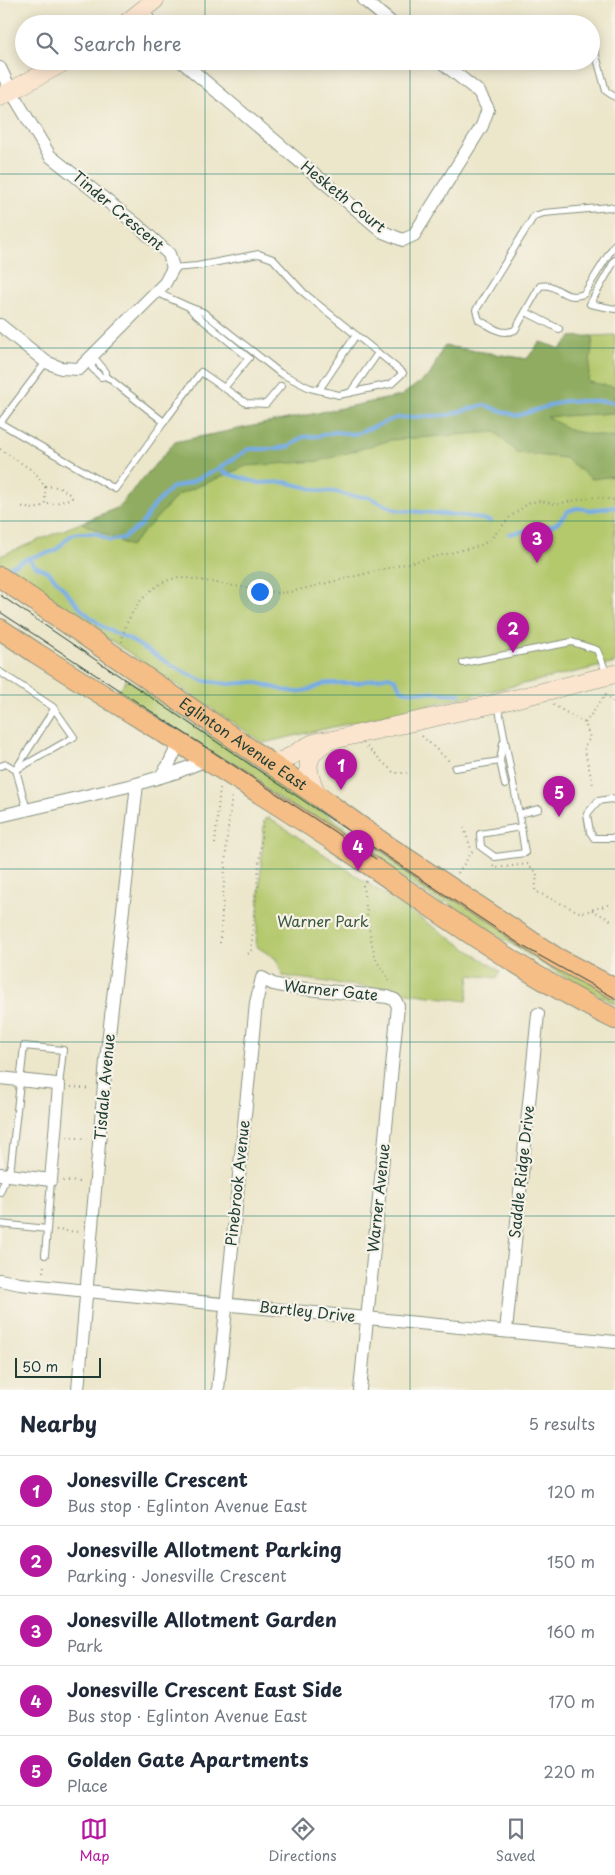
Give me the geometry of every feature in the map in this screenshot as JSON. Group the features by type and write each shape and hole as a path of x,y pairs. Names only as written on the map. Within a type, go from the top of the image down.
{"main road":[{"name":"Eglinton Avenue East","path":"0,577 271,763 383,843 555,957 615,988"},
{"name":"Eglinton Avenue East","path":"0,629 317,830 521,965 573,998 615,1020"}],"street":[{"path":"364,0 382,15"},
{"name":"Tinder Crescent","path":"0,68 6,94 50,156 136,224 169,254 173,268 165,283 90,362 80,369 61,368 46,362 0,325"},
{"path":"6,94 50,70"},
{"name":"Hesketh Court","path":"192,70 383,232 403,240 414,235 482,126 488,109 479,92 451,70"},
{"path":"271,763 282,762 301,748 315,742 332,740 611,679"},
{"path":"318,796 309,775 309,764 314,751 332,740"},
{"path":"160,777 168,766 179,743"},
{"path":"0,816 137,784 177,772 206,760"},
{"name":"Tisdale Avenue","path":"78,1390 106,1061 137,784"},
{"name":"Warner Gate","path":"262,978 273,984 287,987 393,1002"},
{"name":"Pinebrook Avenue","path":"218,1390 256,1003 262,978"},
{"name":"Warner Avenue","path":"360,1390 393,1002"},
{"name":"Saddle Ridge Drive","path":"506,1331 538,1014"},
{"path":"0,1078 56,1084 63,1087 54,1136 50,1180 3,1174"},
{"name":"Bartley Drive","path":"0,1280 87,1291 615,1342"}],"lane":[{"path":"600,70 606,91 615,97"},
{"path":"615,209 610,207 544,213 534,216 476,310 479,320 500,333 509,332 515,330 540,286 550,286 568,296 576,297 584,294 615,244"},
{"path":"156,292 203,312 280,372 310,388 339,395 391,384 403,373 304,294 273,259 259,254 197,266 173,268"},
{"path":"615,260 590,304 615,309"},
{"path":"189,306 194,313 249,358 224,388"},
{"path":"526,312 559,329"},
{"path":"319,390 356,335"},
{"path":"350,392 378,353"},
{"path":"46,362 0,423 115,489 202,372 246,403 266,404 281,386"},
{"path":"90,362 92,368 101,377 106,376 164,422"},
{"path":"463,663 572,642 597,650 611,679"},
{"path":"0,672 54,709 74,737 16,770"},
{"path":"498,703 519,814 525,853 495,857 481,847 480,834 521,828"},
{"path":"16,770 54,709"},
{"path":"504,737 500,761 505,785"},
{"path":"455,768 500,761"},
{"path":"0,766 6,764 16,770 27,810"},
{"path":"615,800 611,798 598,801 587,814 590,832 594,838 615,838"},
{"path":"519,814 539,809"},
{"path":"0,1192 3,1174 10,1165 24,1046 63,1050 63,1087"},
{"path":"44,1255 50,1180"},
{"path":"0,1224 47,1229"}],"path":[{"path":"0,450 33,471 45,487 45,504"},
{"path":"21,506 30,510 45,504 53,504 72,498 71,494 61,489 50,486 45,487"},
{"path":"121,659 122,638 137,606 149,592 162,582 187,578 276,593 290,592 479,546 490,540 511,516 530,502 540,501 556,504 594,496 615,500"},
{"path":"585,723 605,695 611,679"},
{"path":"605,695 615,703"},
{"path":"550,703 585,723 590,738 584,747 593,785"},
{"path":"420,734 455,768"},
{"path":"366,747 394,773 407,773"},
{"path":"214,844 220,784"},
{"path":"220,943 227,836 233,792"},
{"path":"248,954 250,952 256,892 259,887 263,823 267,815"},
{"path":"456,875 472,852 464,828"},
{"path":"488,862 495,868 528,864 537,873 535,890 581,913 608,905"},
{"path":"366,879 363,886 374,951 378,963 390,982 393,1002"},
{"path":"592,910 612,921"},
{"path":"63,1087 91,1089"},
{"path":"54,1136 87,1139"},
{"path":"50,1180 83,1182"},
{"path":"47,1229 78,1232"}],"green space":[{"path":"615,335 615,663 263,743 0,566 0,556 117,508 175,442 401,396 430,375 444,346 527,359 540,342 560,349 571,337"},
{"path":"593,336 588,382 615,387 614,413 547,417 572,431 615,438 615,476 592,479 565,458 517,453 495,432 391,440 320,461 246,466 178,495 130,546 82,523 117,508 175,442 401,396 430,375 444,346 527,359 540,342 561,349 571,337"},
{"path":"127,679 369,843 615,997 615,1004 525,953 472,919 473,917 469,914 468,916 446,901 443,905 117,693"},
{"name":"Warner Park","path":"268,817 500,971 498,978 470,975 467,1001 283,976 276,959 256,946 264,822"}],"waterway":[{"path":"7,568 28,558 55,551 70,536 77,533 96,533 110,541 123,538 141,525 154,506 171,488 189,483 218,469 249,449 288,447 303,437 335,432 355,434 396,418 448,415 484,405 517,416 564,401 604,401 615,403"},
{"path":"219,468 225,473 260,483 285,482 321,491 368,497 397,510 467,516 491,521"},
{"path":"509,534 553,525 568,511 577,508 592,510 615,507"},
{"path":"28,558 34,565 50,573 82,610 103,627 129,639 178,669 204,681 229,684 255,682 296,692 327,683 357,683 389,676 395,679 401,689 405,691 461,694"}],"tram line":[{"path":"0,595 332,820 524,947 615,998"},
{"path":"0,612 376,859"}],"place":[{"name":"Jonesville Allotment Garden","path":"537,563"},
{"name":"Jonesville Allotment Parking","path":"513,653"},
{"name":"Jonesville Crescent","path":"341,790"},
{"name":"Golden Gate Apartments","path":"559,817"},
{"name":"Jonesville Crescent East Side","path":"358,871"}]}
